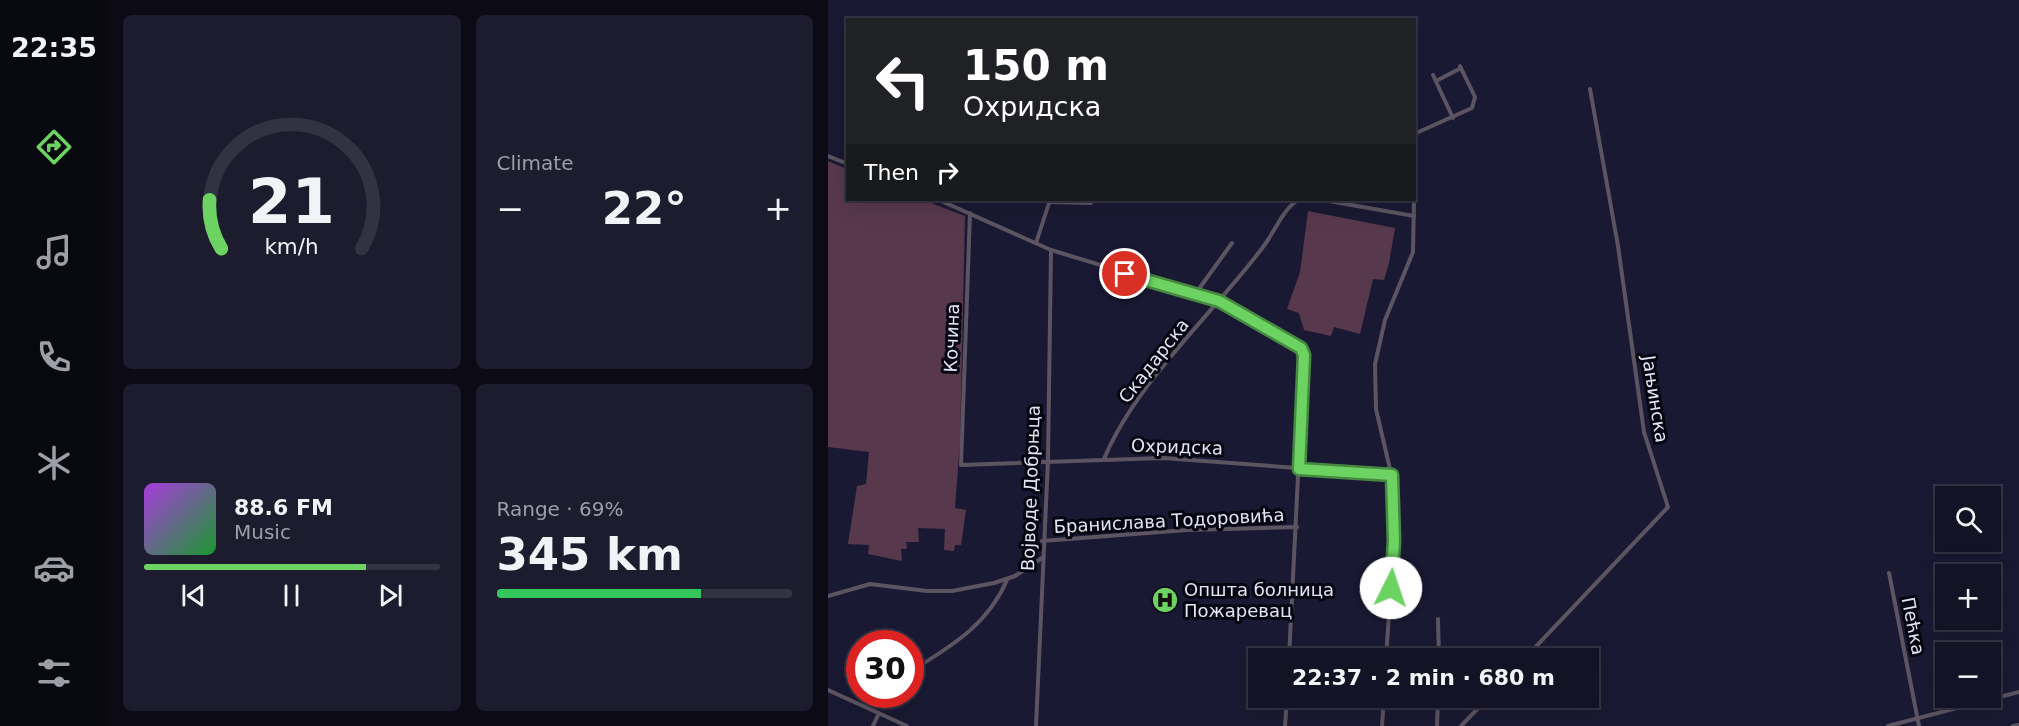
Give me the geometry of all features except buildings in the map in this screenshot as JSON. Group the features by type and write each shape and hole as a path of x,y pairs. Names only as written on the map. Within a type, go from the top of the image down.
{"street":[{"path":"1417,133 1472,108 1475,102 1461,67 1436,81"},
{"path":"1433,75 1453,118"},
{"name":"Јањинска","path":"1534,648 1668,507 1643,424 1618,246 1590,89"},
{"path":"828,156 846,163"},
{"path":"941,201 1051,250 1219,301 1303,351 1297,527 1290,648"},
{"path":"1036,243 1050,201 1091,203"},
{"name":"Скадарска","path":"1104,459 1136,403 1297,201"},
{"path":"1329,201 1414,216"},
{"path":"1387,648 1394,541 1392,475 1376,410 1375,364 1385,320 1413,252 1414,201"},
{"name":"Кочина","path":"961,465 970,213"},
{"path":"1196,293 1232,243"},
{"name":"Војводе Добрњца","path":"1036,726 1047,460 1051,250"},
{"name":"Охридска","path":"961,465 1047,460 1162,458 1392,475"},
{"name":"Бранислава Тодоровића","path":"1042,541 1168,531 1297,527"},
{"path":"828,596 870,584 927,591 952,591 1007,580 1042,558"},
{"name":"Пећка","path":"1889,573 1919,726"},
{"path":"924,663 966,637 978,625 1007,580"},
{"path":"1438,619 1439,648"},
{"path":"828,690 846,698"},
{"path":"1888,726 2019,692"},
{"path":"870,708 907,726"},
{"path":"1285,726 1286,708"},
{"path":"1382,726 1383,708"},
{"path":"1437,726 1438,708"},
{"path":"1461,726 1478,708"},
{"path":"873,726 879,713"},
{"path":"2013,726 2019,725"}],"shaded area":[{"path":"828,161 846,169 846,201 926,201 965,216 960,442 955,508 966,510 961,545 955,545 954,551 944,550 945,529 918,528 919,542 906,542 907,549 901,549 902,561 868,554 869,545 848,544 857,486 866,484 869,452 828,447"},
{"path":"1308,211 1395,228 1384,280 1373,279 1360,334 1334,327 1331,336 1304,330 1299,313 1287,309 1300,272"}],"place":[{"name":"Општа болница Пожаревац","path":"1165,600"}],"route":[{"path":"1125,274 1219,301 1301,348 1304,355 1299,469 1392,475 1394,541 1391,588"}]}
